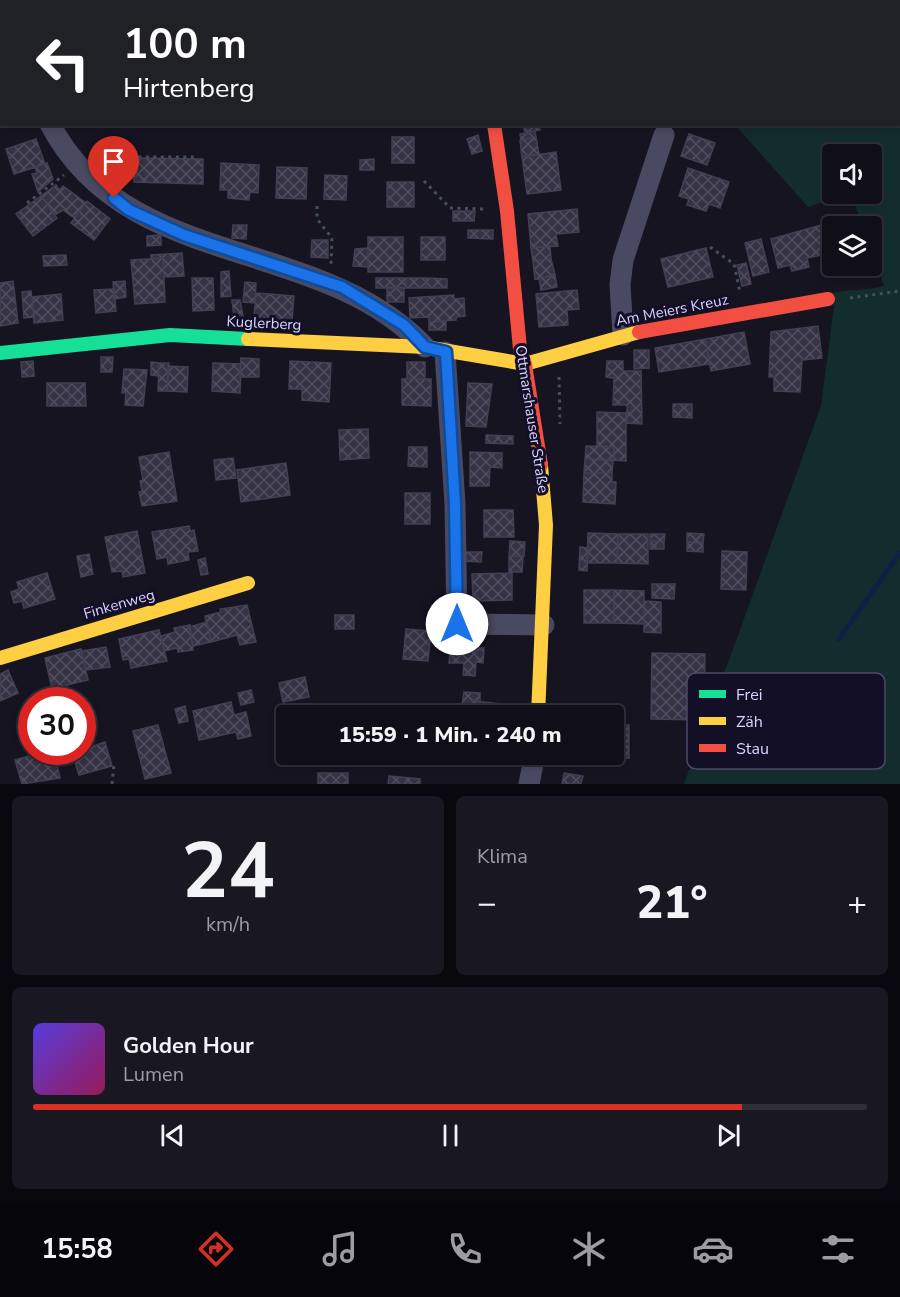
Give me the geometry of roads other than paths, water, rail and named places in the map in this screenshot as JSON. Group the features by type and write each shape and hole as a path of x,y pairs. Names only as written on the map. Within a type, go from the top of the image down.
{"street":[{"path":"51,126 59,141 77,164 99,186 129,210 184,235 331,284 404,325 425,347"},
{"name":"Ottmarshauser Straße","path":"494,126 507,211 520,349 525,364 541,462 545,506 544,625 539,705"},
{"path":"623,335 620,285 623,260 664,135"},
{"name":"Am Meiers Kreuz","path":"525,364 623,335 828,300"},
{"name":"Kuglerberg","path":"0,353 170,335 425,347 525,364"},
{"path":"446,352 455,504 457,624 544,625"},
{"name":"Finkenweg","path":"0,658 248,583"},
{"path":"529,784 532,765"}],"waterway":[{"path":"839,639 900,553"}]}
